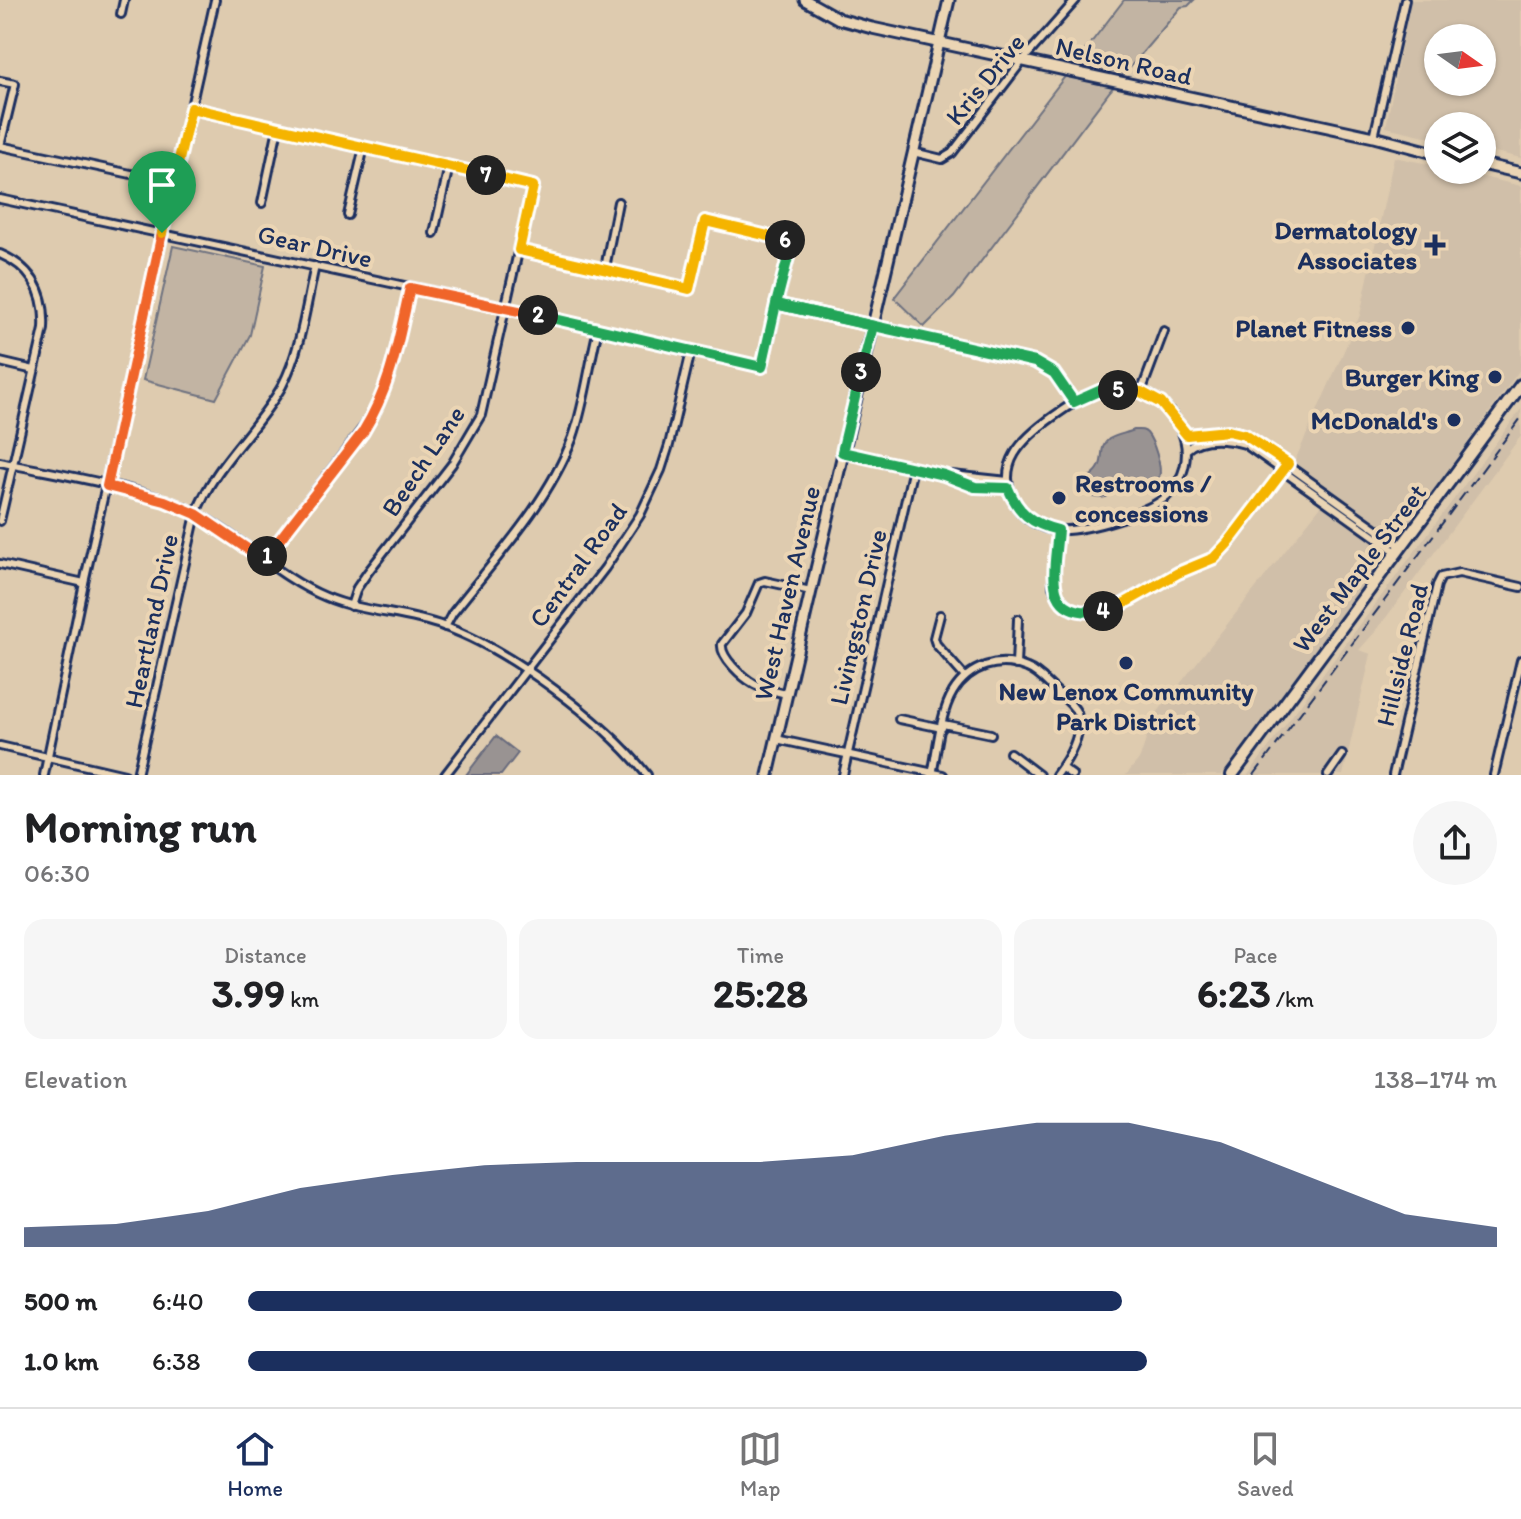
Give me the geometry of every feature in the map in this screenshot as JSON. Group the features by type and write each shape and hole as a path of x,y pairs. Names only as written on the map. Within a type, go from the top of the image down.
{"main road":[{"name":"West Maple Street","path":"1232,775 1521,385"}],"street":[{"path":"121,14 124,0"},
{"path":"44,775 215,0"},
{"name":"Nelson Road","path":"805,0 839,19 1424,150"},
{"name":"West Haven Avenue","path":"768,775 949,0"},
{"name":"Kris Drive","path":"913,152 942,159 952,153 1023,60 1076,0"},
{"path":"1374,137 1405,0"},
{"path":"0,81 15,84 0,146 173,183"},
{"path":"191,108 449,166 434,233"},
{"path":"262,203 278,128"},
{"path":"348,215 364,147"},
{"name":"Beech Lane","path":"351,606 357,588 368,572 452,464 475,426 488,391 507,308 533,186 449,166"},
{"path":"1496,167 1521,173"},
{"name":"Gear Drive","path":"0,199 507,308 762,367 776,304"},
{"path":"605,268 618,202"},
{"path":"519,250 689,289 705,221 792,242 776,304 1035,362 1054,373 1074,402"},
{"path":"0,254 22,266 30,275 38,286 45,313 0,521"},
{"name":"Heartland Drive","path":"137,775 196,514 213,477 283,384 294,358 315,266"},
{"path":"264,560 375,412 391,371 410,288"},
{"path":"445,627 555,475 577,424 598,329"},
{"path":"1141,392 1164,331"},
{"name":"Central Road","path":"445,775 626,540 657,480 669,445 691,351"},
{"path":"0,362 34,370"},
{"path":"1101,390 1141,392 1161,403 1183,433 1186,467 1170,494 1156,505 1088,527 1058,530 1028,519 1019,510 1008,484 1012,457 1021,443 1074,402 1101,390"},
{"path":"1183,433 1196,435 1228,431 1245,435 1400,550"},
{"path":"1186,450 1197,442 1229,440 1245,444 1286,467"},
{"path":"842,452 944,475 1008,484"},
{"path":"0,462 165,501 196,514 296,582 324,597 445,627 496,651 612,735 647,775"},
{"path":"1058,530 1053,587 1059,598 1071,609 1086,612 1112,609 1178,573 1214,558 1286,467"},
{"name":"Livingston Drive","path":"843,775 913,468"},
{"path":"0,564 84,583"},
{"name":"Hillside Road","path":"1393,775 1441,577 1459,573 1521,587"},
{"path":"786,694 764,688 746,678 723,654 722,644 746,613 759,583 765,581 811,591"},
{"path":"940,615 934,638 936,644 965,677"},
{"path":"1016,665 1018,619"},
{"path":"1494,775 1521,660"},
{"path":"932,774 947,703 965,677 991,662 1031,669 1077,713 1072,749 1056,775"},
{"path":"899,719 991,734"},
{"path":"776,739 943,775"},
{"path":"0,746 125,775"},
{"path":"1010,753 1039,775"},
{"path":"1328,775 1342,755"},
{"path":"1062,768 1072,775"}],"shaded area":[{"path":"1124,0 1194,0 1188,6 1181,7 1110,91 954,297 924,327 894,298"},
{"path":"1410,0 1521,0 1521,158 1496,152 1496,112 1424,112 1424,136 1386,127"},
{"path":"1394,157 1424,163 1424,184 1496,184 1496,180 1521,186 1521,368 1402,534 1392,536 1293,465 1360,315"},
{"path":"173,246 265,266 250,335 216,399 143,380"},
{"path":"1521,409 1521,436 1359,650 1371,654 1343,775 1248,775"},
{"path":"1134,430 1147,433 1159,461 1159,477 1147,484 1127,481 1106,497 1089,495 1089,477 1099,467 1105,443"},
{"path":"1324,502 1383,548 1383,560 1222,775 1126,775 1140,758 1153,718"},
{"path":"496,736 518,753 501,775 466,775"}],"railway":[{"path":"1254,775 1521,418"}],"place":[{"name":"Dermatology Associates","path":"1435,245"},
{"name":"Planet Fitness","path":"1408,328"},
{"name":"Burger King","path":"1495,377"},
{"name":"McDonald's","path":"1454,420"},
{"name":"Restrooms / concessions","path":"1059,498"},
{"name":"New Lenox Community Park District","path":"1126,663"}],"route":[{"path":"162,233 107,486 165,501 196,514 264,560 375,412 391,371 410,288 762,367 776,304 873,326 842,452 944,475 975,487 1008,488 1019,510 1028,519 1058,530 1053,587 1071,609 1086,612 1112,609 1178,573 1214,558 1288,464 1245,435 1228,431 1187,435 1161,403 1141,392 1101,390 1074,402 1054,373 1035,362 776,304 792,242 705,221 689,289 519,250 533,186 191,108 162,233"}]}
